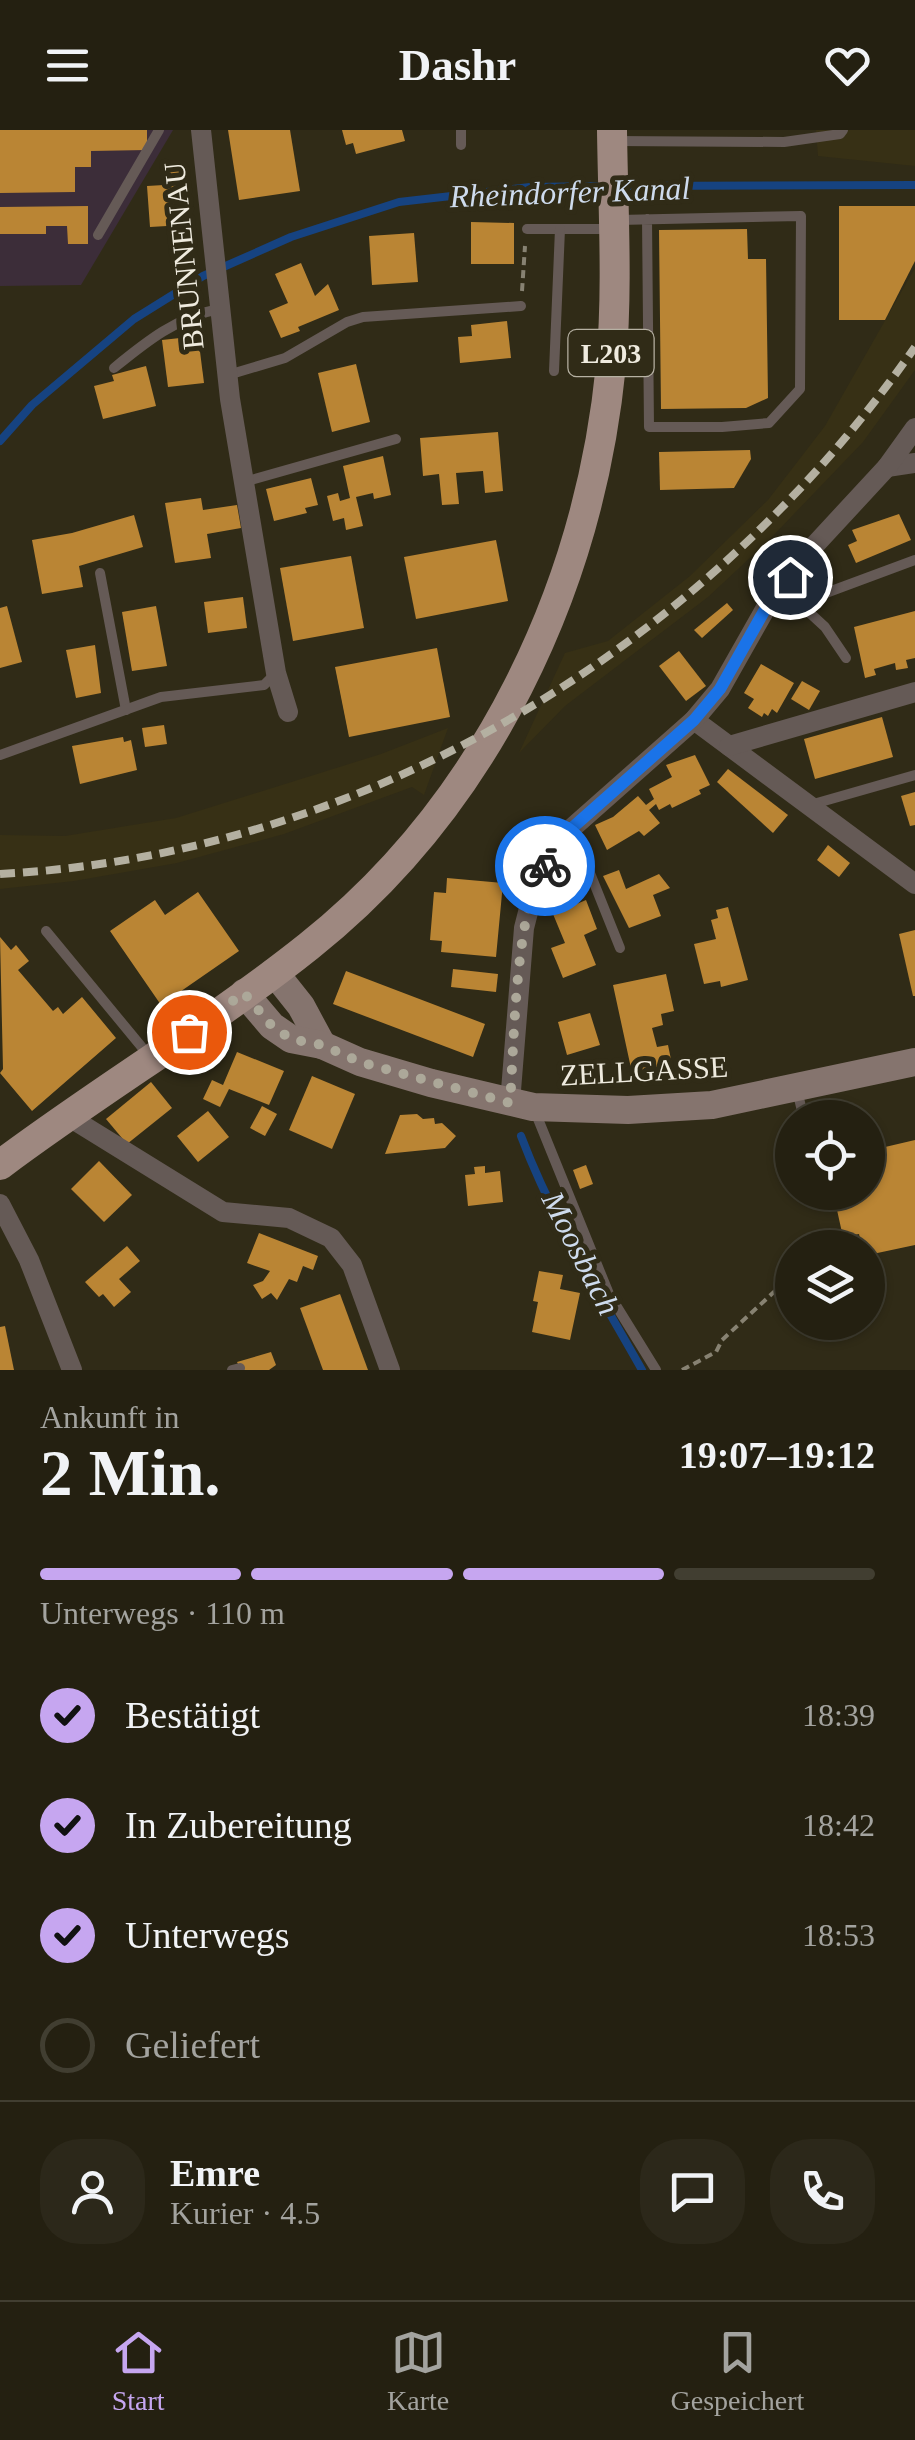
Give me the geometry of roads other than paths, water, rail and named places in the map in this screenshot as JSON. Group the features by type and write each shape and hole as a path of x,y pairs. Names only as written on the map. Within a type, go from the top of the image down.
{"main road":[{"name":"L203","path":"0,1165 308,947 380,883 428,830 477,760 532,661 573,553 602,433 611,362 612,142"},
{"path":"274,972 302,1006 322,1045"},
{"name":"ZELLGASSE","path":"244,993 272,1026 291,1039 322,1045 360,1062 522,1105 628,1110 775,1103"},
{"name":"ZELLGASSE","path":"806,1100 915,1062"}],"street":[{"name":"BRUNNENAU","path":"201,130 228,376 276,673 288,712"},
{"path":"522,1105 524,928 536,877 572,828 694,720 720,689 767,606 813,547 887,467 915,428"},
{"path":"887,467 915,463"},
{"path":"729,746 915,692"},
{"path":"694,720 915,884"},
{"path":"66,1116 223,1212 288,1218 331,1238 352,1265 390,1370"},
{"path":"0,1204 29,1260 72,1370"}],"lane":[{"path":"98,235 160,130"},
{"path":"460,145 461,130"},
{"path":"612,142 784,142 840,134 843,130"},
{"path":"527,229 560,229 613,220 801,216 800,389 768,423 649,427 647,220"},
{"path":"554,370 560,229"},
{"path":"114,368 147,341 218,302"},
{"name":"BRUNNENAU","path":"228,376 285,358 347,322 363,317 521,306"},
{"path":"244,482 396,439"},
{"path":"767,606 799,603 915,560"},
{"path":"100,572 126,710"},
{"path":"799,603 825,627 846,658"},
{"path":"0,755 162,697 264,685 276,673"},
{"path":"809,806 915,775"},
{"path":"572,828 620,948"},
{"path":"46,931 150,1058"},
{"path":"522,1105 609,1294 656,1370"}],"waterway":[{"name":"Rheindorfer Kanal","path":"620,186 915,185"},
{"name":"Rheindorfer Kanal","path":"0,441 32,405 134,319 203,276 291,237 399,202 530,187 606,186"},
{"name":"Moosbach","path":"521,1136 562,1226 642,1370"}],"railway":[{"path":"0,874 136,858 268,826 396,777 517,715 631,640 736,552 831,454 915,347"}]}
